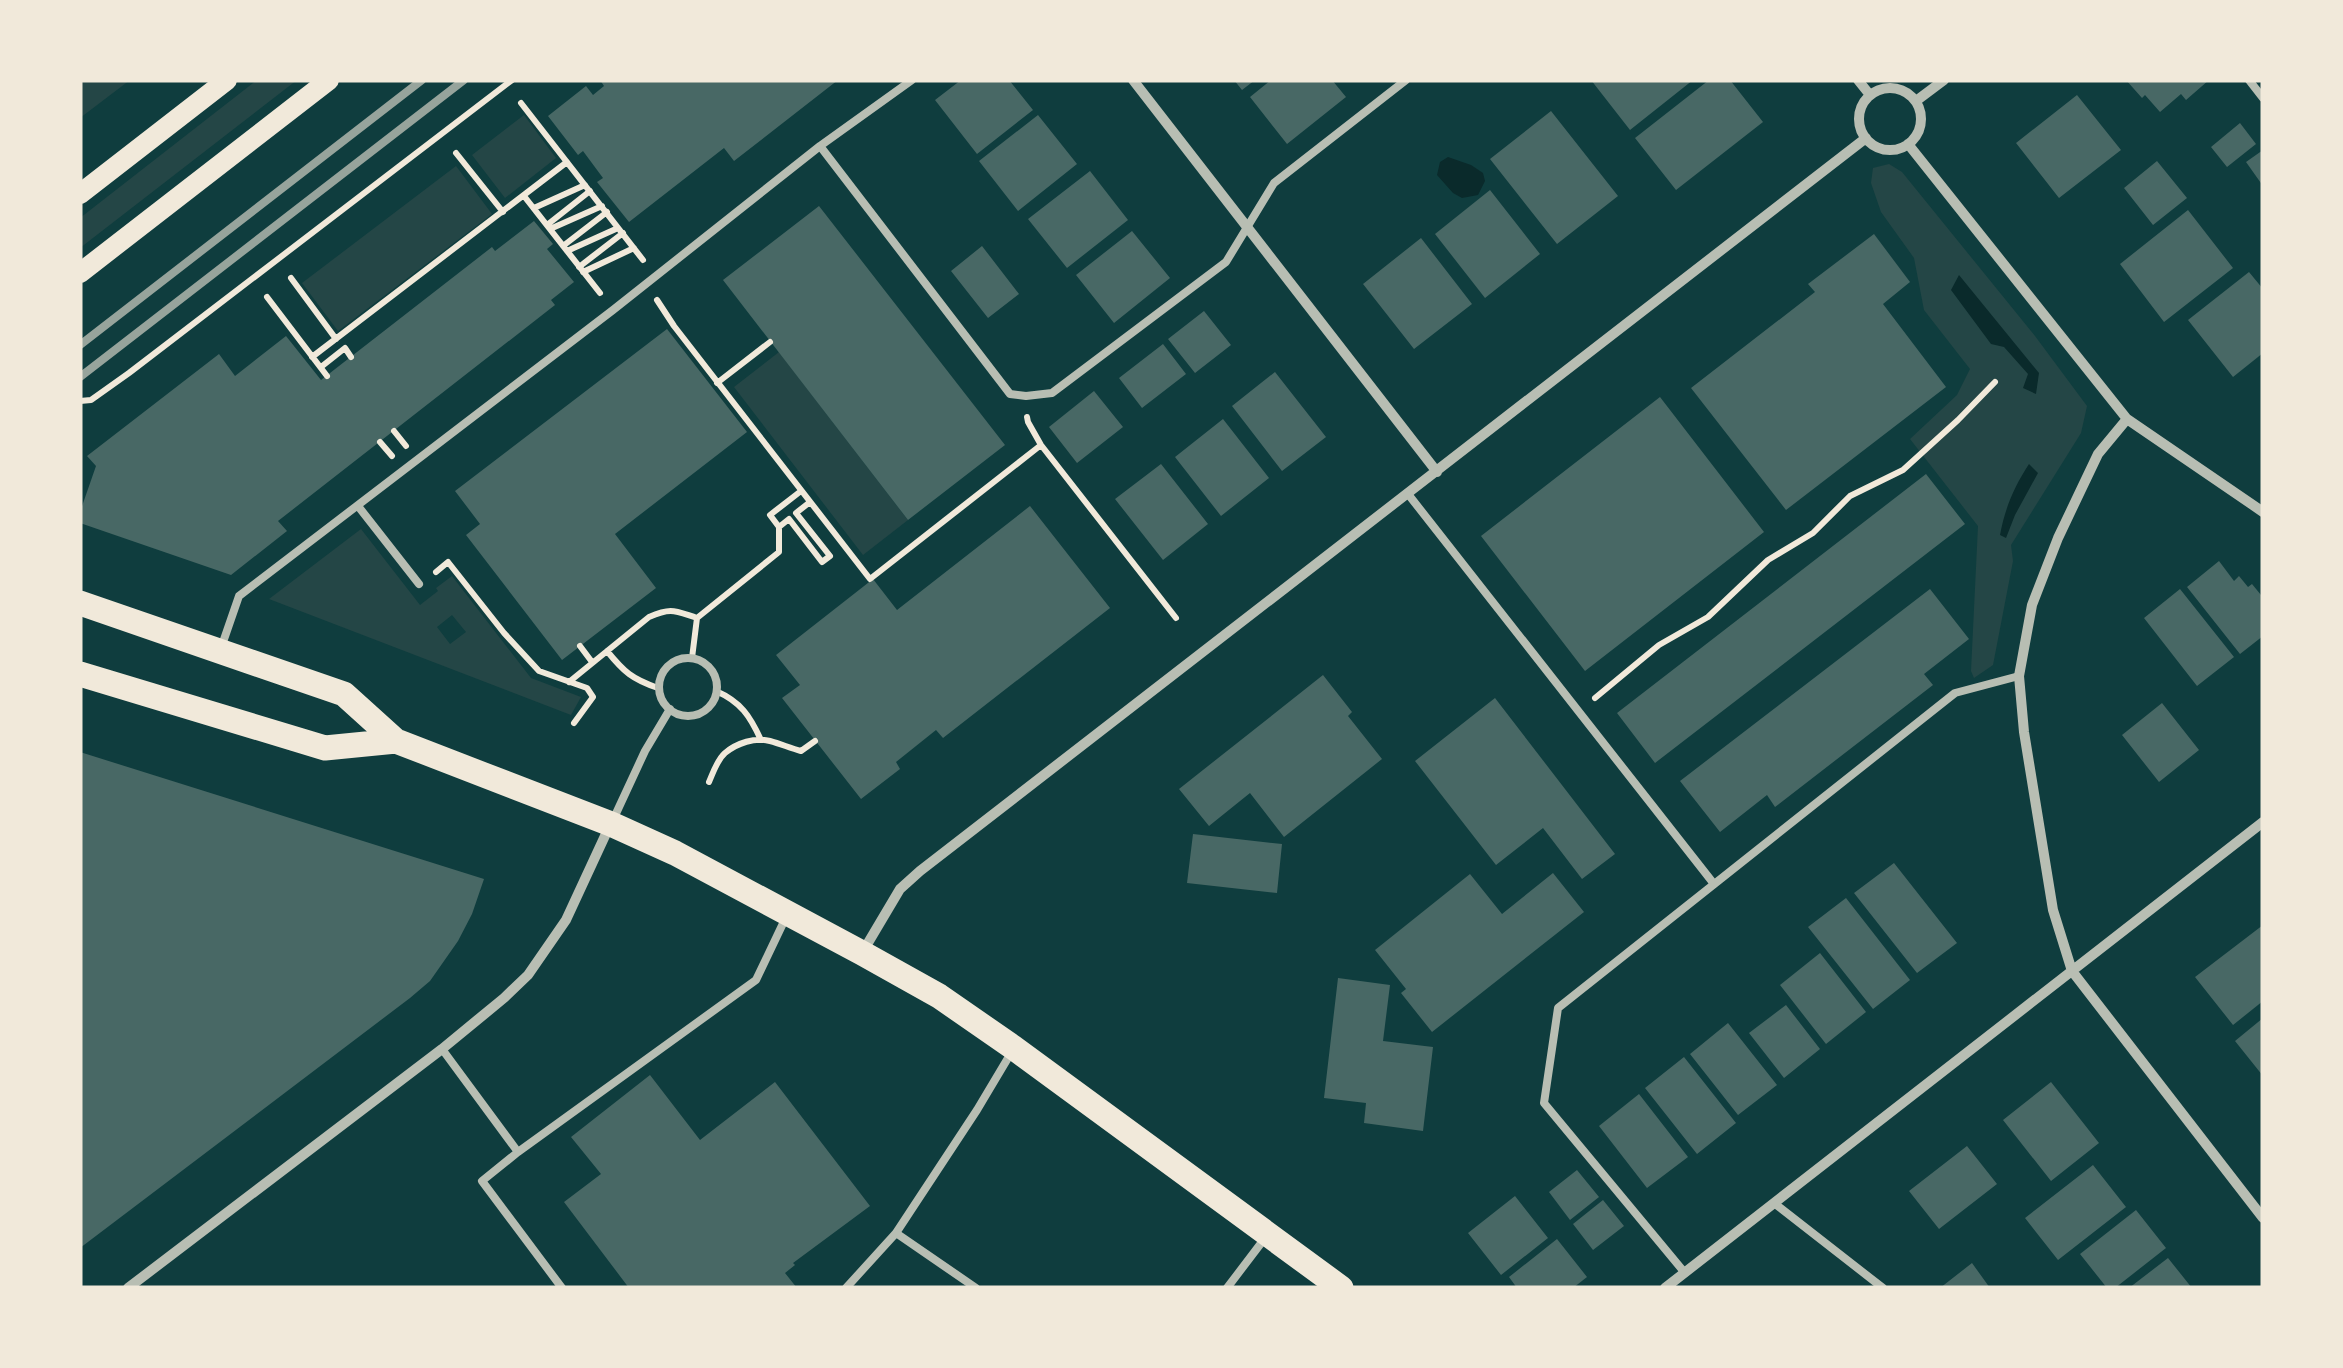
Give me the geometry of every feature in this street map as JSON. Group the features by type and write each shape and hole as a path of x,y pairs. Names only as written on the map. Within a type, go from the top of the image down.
{"main road":[{"path":"80,194 227,80"},
{"path":"80,273 329,80"},
{"path":"80,603 344,694 396,741 611,824 675,853 862,953 939,996 1014,1048 1341,1288"},
{"path":"80,674 325,748 396,741"}],"street":[{"path":"1133,80 1437,472"},
{"path":"1858,80 1870,95"},
{"path":"1916,101 1944,80"},
{"path":"1889,88 1899,89 1916,101 1922,119 1920,129 1908,144 1891,150 1866,138 1859,120 1870,95 1889,88"},
{"path":"862,953 900,889 920,870 1866,138"},
{"path":"1908,144 2127,419 2263,512"},
{"path":"2127,419 2098,454 2058,538 2032,606 2019,676 2024,732 2054,910 2072,971 2263,1218"},
{"path":"1665,1288 2263,822"},
{"path":"128,1288 442,1049 528,975 566,920 611,824"}],"lane":[{"path":"220,652 240,596 820,146 912,80"},
{"path":"820,146 1010,394 1026,396 1052,392 1226,262 1274,183 1406,80"},
{"path":"2250,80 2263,98"},
{"path":"1408,494 1714,884"},
{"path":"358,506 419,584"},
{"path":"692,658 714,673 716,691 708,708 683,716 670,709 658,688 672,662 692,658"},
{"path":"1685,1272 1544,1103 1558,1008 1954,693 2019,676"},
{"path":"611,824 670,709"},
{"path":"562,1288 482,1181 756,980 788,914"},
{"path":"846,1288 896,1233 1014,1048"},
{"path":"442,1049 518,1152"},
{"path":"1774,1203 1883,1288"},
{"path":"896,1233 976,1288"},
{"path":"1227,1288 1268,1234"}],"path":[{"path":"80,401 90,400 128,373 512,80"},
{"path":"521,103 632,245 581,270"},
{"path":"456,154 502,212"},
{"path":"312,357 568,162"},
{"path":"534,208 588,188"},
{"path":"548,227 588,188"},
{"path":"524,196 593,284"},
{"path":"548,227 604,209"},
{"path":"565,249 604,209"},
{"path":"565,249 620,230"},
{"path":"581,270 620,230"},
{"path":"291,278 336,339"},
{"path":"651,280 658,304 870,579 1042,445"},
{"path":"267,297 327,376"},
{"path":"717,383 770,342"},
{"path":"320,367 345,348 351,357"},
{"path":"1578,712 1659,645 1708,616 1768,560 1814,533 1850,496 1902,470 1994,382"},
{"path":"1026,396 1028,422 1042,445 1176,618"},
{"path":"692,658 697,618 780,552 779,527 770,515 801,491"},
{"path":"779,527 789,519 822,562 830,556 796,513 810,502"},
{"path":"419,584 448,562 539,671 587,688 593,696 574,723"},
{"path":"569,682 649,617 664,610 681,610 697,618"},
{"path":"580,646 592,662"},
{"path":"607,651 635,680 658,688"},
{"path":"716,691 733,698 752,720 760,740"},
{"path":"709,782 722,755 743,743 760,740 801,751 815,740"}],"shaded area":[{"path":"80,80 130,80 80,118"},
{"path":"257,80 297,80 80,248 80,218"},
{"path":"524,115 556,158 505,198 472,155"},
{"path":"1448,157 1483,173 1485,181 1478,195 1462,198 1437,175 1440,162"},
{"path":"1889,164 1902,172 2087,406 2081,433 2011,545 2013,561 1993,665 1974,678 1971,671 1978,526 1910,439 1957,395 1970,369 1924,310 1914,258 1881,212 1871,183 1873,168"},
{"path":"456,166 492,214 338,331 302,283"},
{"path":"1959,275 2039,373 2036,394 2023,388 2028,374 2004,347 1991,344 1951,290"},
{"path":"779,352 908,520 863,555 734,387"},
{"path":"2029,464 2038,473 2006,538 2000,535 2005,516"},
{"path":"361,529 420,605 452,576 531,678 581,697 571,715 269,599","holes":["452,615 466,632 450,644 437,627"]}],"building":[{"path":"600,80 838,80 734,161 724,148 629,222 597,182 603,178 583,151 578,155 548,116 586,86 593,95 604,86"},
{"path":"961,80 1009,80 1033,110 977,154 935,100"},
{"path":"1234,80 1255,80 1242,90"},
{"path":"1271,80 1332,80 1346,97 1287,144 1250,97"},
{"path":"1591,80 1693,80 1630,130"},
{"path":"1709,80 1730,80 1763,122 1676,190 1635,138"},
{"path":"2126,80 2209,80 2186,100 2181,94 2160,112"},
{"path":"2077,95 2121,150 2059,198 2016,143"},
{"path":"1551,111 1618,196 1557,244 1490,159"},
{"path":"1038,115 1077,164 1018,211 979,161"},
{"path":"2240,123 2256,144 2227,167 2211,147"},
{"path":"2263,150 2263,186 2246,162"},
{"path":"2157,161 2187,198 2153,225 2124,188"},
{"path":"1090,171 1128,220 1067,268 1028,219"},
{"path":"1490,190 1540,254 1485,298 1435,234"},
{"path":"819,206 1005,445 908,520 723,280"},
{"path":"2188,210 2233,268 2164,322 2120,264"},
{"path":"534,221 553,244 547,249 574,282 551,300 555,305 278,521 287,531 231,575 80,523 96,466 87,456 219,354 235,376 286,336 321,380 492,247 495,251"},
{"path":"1132,231 1170,278 1114,323 1076,275"},
{"path":"1874,234 1910,282 1883,304 1946,387 1786,510 1691,388 1815,292 1808,284"},
{"path":"1421,238 1472,304 1414,349 1363,284"},
{"path":"982,246 1019,294 988,318 951,271"},
{"path":"2249,272 2263,289 2263,353 2233,377 2188,320"},
{"path":"1204,311 1231,345 1195,373 1168,339"},
{"path":"667,329 747,432 615,534 656,588 562,660 466,535 480,524 455,491"},
{"path":"1163,344 1186,374 1142,408 1119,378"},
{"path":"1275,372 1326,437 1282,471 1232,406"},
{"path":"1094,391 1123,427 1077,463 1049,427"},
{"path":"1660,397 1764,532 1585,671 1481,536"},
{"path":"1223,419 1269,478 1221,516 1175,457"},
{"path":"1161,464 1208,524 1163,560 1115,499"},
{"path":"1926,474 1965,524 1655,763 1617,713"},
{"path":"1030,506 1110,608 943,738 936,730 896,762 900,769 861,799 782,698 800,685 776,655 873,579 897,610"},
{"path":"2219,561 2234,581 2239,576 2248,587 2252,584 2263,593 2263,636 2240,654 2187,587"},
{"path":"1930,589 1969,639 1924,674 1933,685 1775,807 1767,795 1720,832 1680,781"},
{"path":"2180,589 2234,657 2197,686 2144,618"},
{"path":"1323,675 1352,712 1348,716 1382,759 1284,837 1250,793 1209,826 1179,789"},
{"path":"1495,698 1615,854 1582,879 1543,828 1496,865 1415,761"},
{"path":"2162,703 2199,750 2159,782 2122,735"},
{"path":"80,752 484,879 458,941 430,981 80,1248"},
{"path":"1193,834 1282,844 1277,893 1187,883"},
{"path":"1894,863 1957,943 1917,973 1854,893"},
{"path":"1553,873 1584,912 1432,1032 1401,993 1406,989 1375,950 1470,874 1502,914"},
{"path":"1846,898 1910,980 1873,1009 1808,927"},
{"path":"2263,925 2263,1001 2233,1025 2195,977"},
{"path":"1820,953 1866,1012 1826,1044 1780,985"},
{"path":"1338,978 1390,985 1383,1041 1433,1047 1423,1131 1364,1123 1366,1103 1324,1098"},
{"path":"1786,1005 1820,1049 1784,1078 1749,1033"},
{"path":"2263,1018 2263,1076 2235,1041"},
{"path":"1728,1023 1777,1085 1738,1115 1690,1054"},
{"path":"1684,1057 1736,1123 1697,1154 1645,1088"},
{"path":"650,1075 700,1140 775,1082 870,1206 793,1263 785,1273 797,1288 629,1288 564,1202 601,1174 571,1137"},
{"path":"2051,1082 2099,1143 2051,1181 2003,1120"},
{"path":"1639,1094 1688,1157 1647,1188 1599,1126"},
{"path":"1967,1146 1997,1184 1939,1229 1909,1191"},
{"path":"2093,1165 2126,1207 2058,1260 2025,1218"},
{"path":"1577,1170 1599,1197 1570,1220 1549,1192"},
{"path":"1515,1196 1548,1238 1501,1275 1468,1233"},
{"path":"1603,1200 1624,1226 1593,1250 1573,1224"},
{"path":"2136,1210 2166,1248 2115,1288 2107,1288 2080,1254"},
{"path":"1557,1239 1587,1277 1573,1288 1517,1288 1509,1277"},
{"path":"2168,1258 2192,1288 2129,1288"},
{"path":"1972,1263 1990,1288 1940,1288"}],"railway":[{"path":"80,345 422,80"},
{"path":"80,377 464,80"}]}
